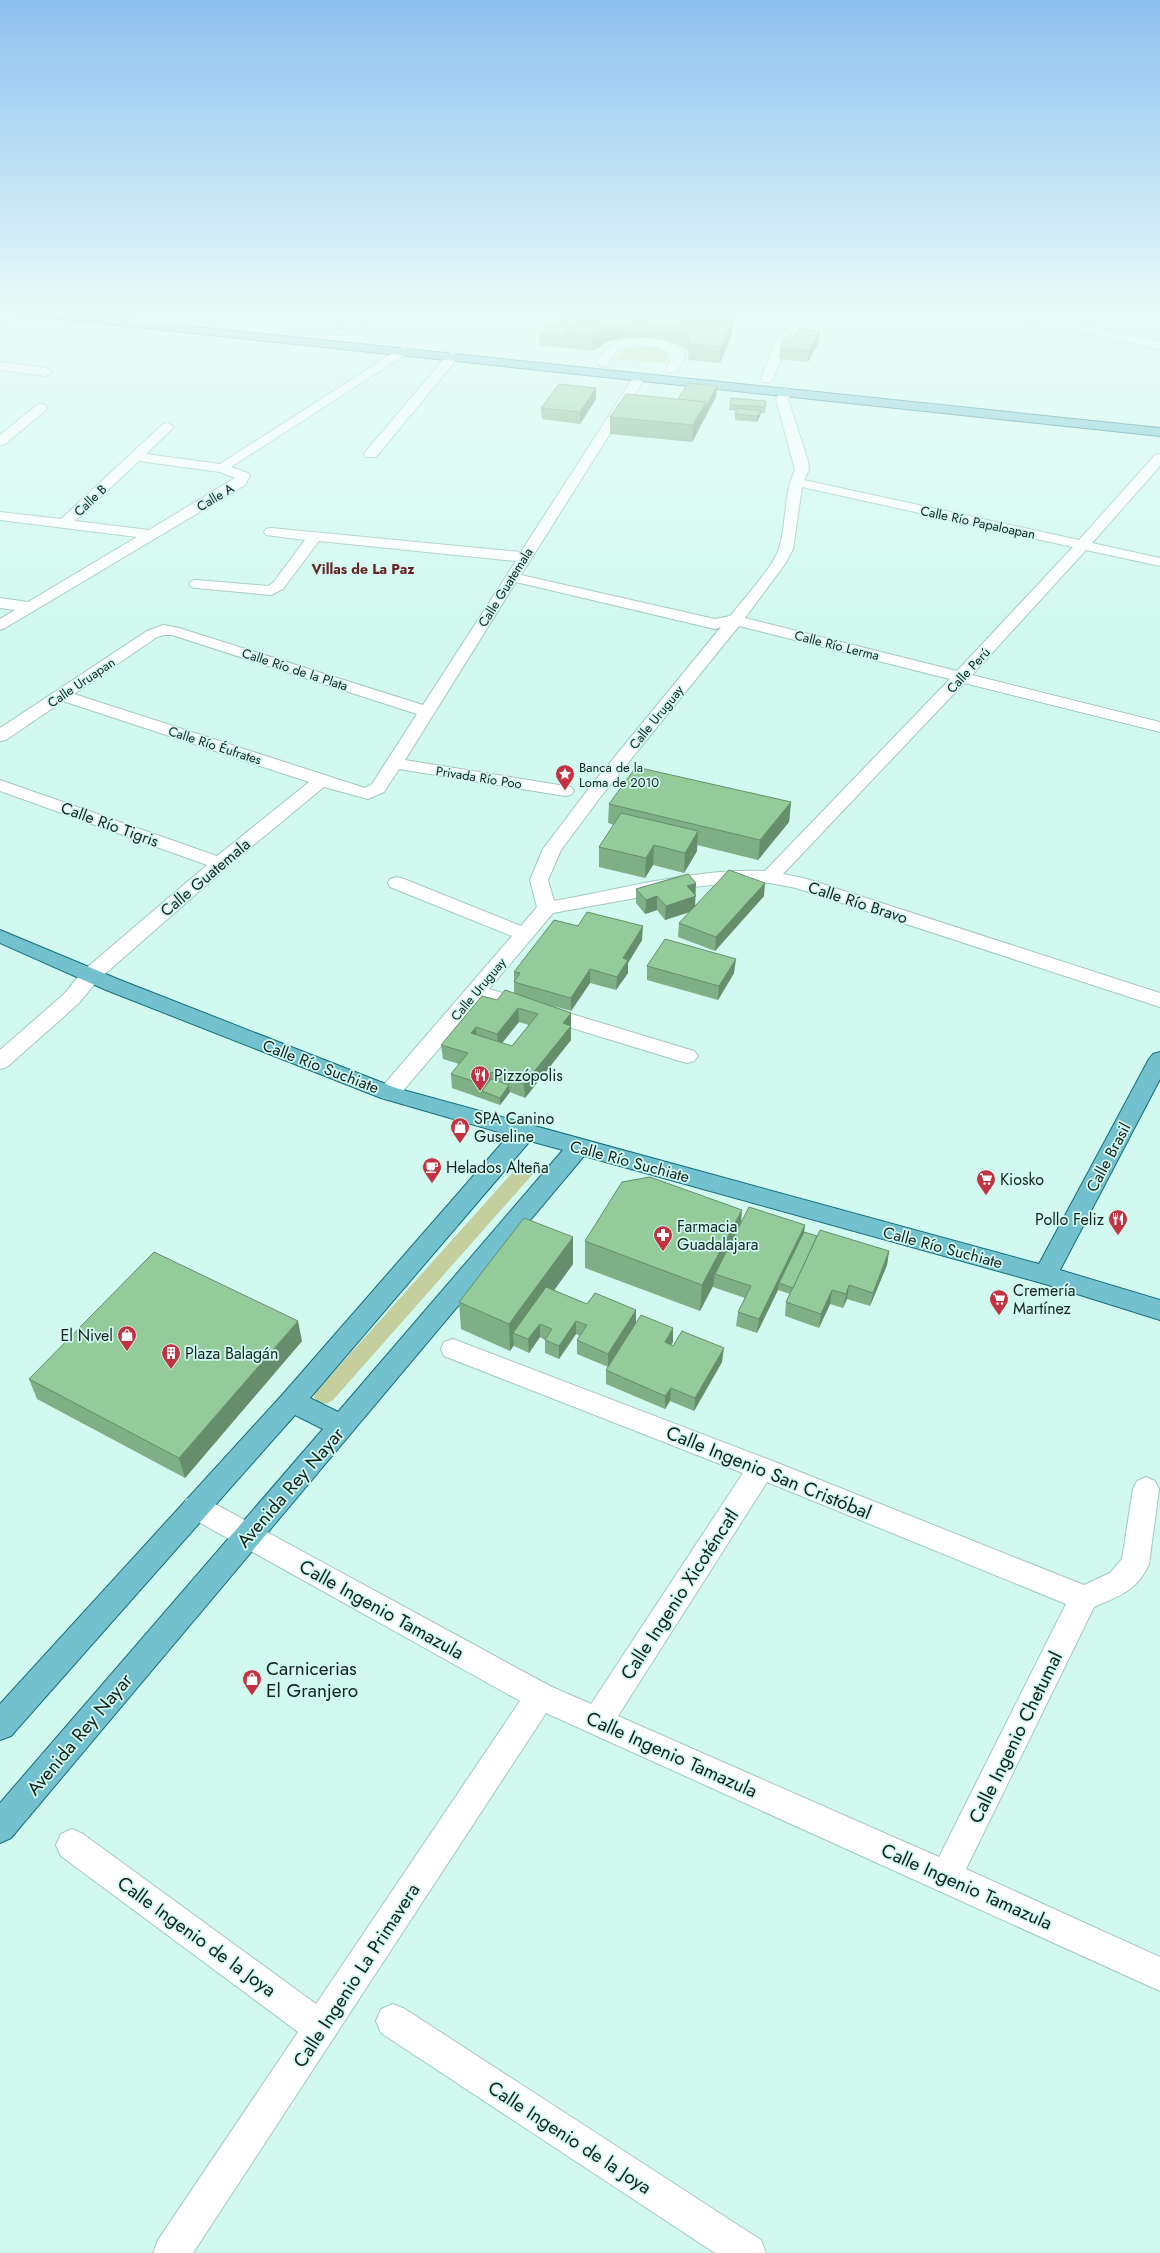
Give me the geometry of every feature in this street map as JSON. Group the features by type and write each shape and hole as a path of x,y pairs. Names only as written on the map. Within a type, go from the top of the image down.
{"main road":[{"path":"1009,416 1160,432"},
{"path":"1054,421 1072,418 1160,427"},
{"name":"Calle Río Suchiate","path":"0,936 200,1021 389,1093 579,1147 1045,1275 1160,1310"},
{"name":"Calle Brasil","path":"1045,1275 1160,1060"},
{"path":"0,1726 292,1401 525,1132"},
{"name":"Avenida Rey Nayar","path":"0,1827 579,1147"},
{"path":"292,1401 342,1426"}],"street":[{"path":"0,441 30,416"},
{"name":"Calle A","path":"0,625 152,535 244,478 241,474 223,468 226,464 297,416"},
{"path":"371,454 401,416"},
{"name":"Calle Guatemala","path":"368,794 378,788 614,416"},
{"name":"Calle Uruguay","path":"389,1093 547,908 539,880 552,849 596,791 735,620 780,561 786,549 796,482 802,470 802,461 788,416"},
{"name":"Calle B","path":"64,524 168,428"},
{"path":"136,457 223,468"},
{"name":"Calle Perú","path":"770,876 962,677 1084,545 1160,458"},
{"name":"Calle Río Papaloapan","path":"796,482 1160,562"},
{"path":"0,516 152,535"},
{"path":"271,532 524,557"},
{"path":"196,584 271,591 278,586 315,536"},
{"name":"Calle Río Lerma","path":"512,577 715,624 735,620 1160,728"},
{"path":"0,603 30,607"},
{"name":"Calle Río de la Plata","path":"163,630 174,631 426,711"},
{"name":"Calle Uruapan","path":"0,736 152,634 163,630"},
{"name":"Calle Río Éufrates","path":"62,694 320,781 368,794"},
{"name":"Privada Río Poo","path":"393,763 565,790"},
{"name":"Calle Guatemala","path":"0,1062 71,999 91,975 220,864 320,781"},
{"name":"Calle Río Tigris","path":"0,786 220,864"},
{"name":"Calle Río Bravo","path":"547,908 701,880 746,876 770,876 800,883 1160,1000"},
{"path":"397,883 525,934"},
{"path":"476,992 687,1056"},
{"name":"Calle Ingenio San Cristóbal","path":"453,1349 761,1468 1084,1598"},
{"name":"Calle Ingenio Xicoténcatl","path":"598,1720 761,1468"},
{"path":"1084,1598 1120,1582 1135,1564 1146,1489"},
{"name":"Calle Ingenio Tamazula","path":"196,1507 540,1696 598,1720 946,1876 1160,1974"},
{"name":"Calle Ingenio Chetumal","path":"946,1876 1084,1598"},
{"name":"Calle Ingenio La Primavera","path":"171,2253 540,1696"},
{"name":"Calle Ingenio de la Joya","path":"72,1845 321,2028"},
{"name":"Calle Ingenio de la Joya","path":"393,2021 748,2253"}],"green space":[{"path":"520,1164 528,1164 534,1169 532,1175 333,1400 328,1403 319,1404 314,1397 316,1392"}],"building":[{"path":"611,416 698,416 693,425"},
{"path":"636,767 791,802 760,840 609,804"},
{"path":"621,813 698,831 685,853 654,845 646,858 599,847"},
{"path":"729,870 765,883 716,937 679,923"},
{"path":"688,874 696,883 687,886 696,896 666,906 657,896 646,900 636,889"},
{"path":"587,912 643,926 623,958 628,960 617,977 590,969 571,998 514,982 520,973 514,972 554,920 578,926"},
{"path":"665,939 736,959 719,986 647,966"},
{"path":"505,990 571,1013 563,1023 571,1026 524,1084 491,1072 482,1084 451,1074 468,1053 441,1045 482,996 497,1000","holes":["518,1008 538,1014 512,1046 471,1033 476,1027 497,1034"]},
{"path":"491,1079 509,1085 500,1098 482,1091"},
{"name":"Farmacia Guadalajara","path":"650,1177 742,1210 702,1285 585,1241 622,1182"},
{"path":"749,1207 805,1225 759,1319 738,1312 751,1286 715,1274"},
{"path":"524,1218 573,1237 509,1324 459,1302"},
{"path":"820,1230 889,1251 873,1293 849,1285 846,1294 832,1290 821,1314 786,1302"},
{"path":"804,1232 817,1236 793,1288 779,1283"},
{"name":"Plaza Balagán","path":"154,1252 298,1321 179,1458 29,1379"},
{"path":"546,1287 587,1304 595,1293 636,1310 608,1354 577,1340 587,1325 576,1321 559,1346 545,1340 552,1329 540,1324 528,1339 513,1333"},
{"path":"641,1315 673,1328 665,1342 673,1346 682,1331 724,1348 695,1398 671,1388 665,1396 606,1370"}],"place":[{"name":"Banca de la Loma de 2010","path":"565,791"},
{"name":"Pizzópolis","path":"480,1092"},
{"name":"SPA Canino Guseline","path":"460,1144"},
{"name":"Helados Alteña","path":"432,1184"},
{"name":"Kiosko","path":"986,1196"},
{"name":"Pollo Feliz","path":"1118,1236"},
{"name":"Farmacia Guadalajara","path":"663,1252"},
{"name":"Cremería Martínez","path":"999,1316"},
{"name":"El Nivel","path":"127,1352"},
{"name":"Plaza Balagán","path":"171,1370"},
{"name":"Carnicerias El Granjero","path":"252,1696"}],"district":[{"name":"Villas de La Paz","path":"363,569"}]}
